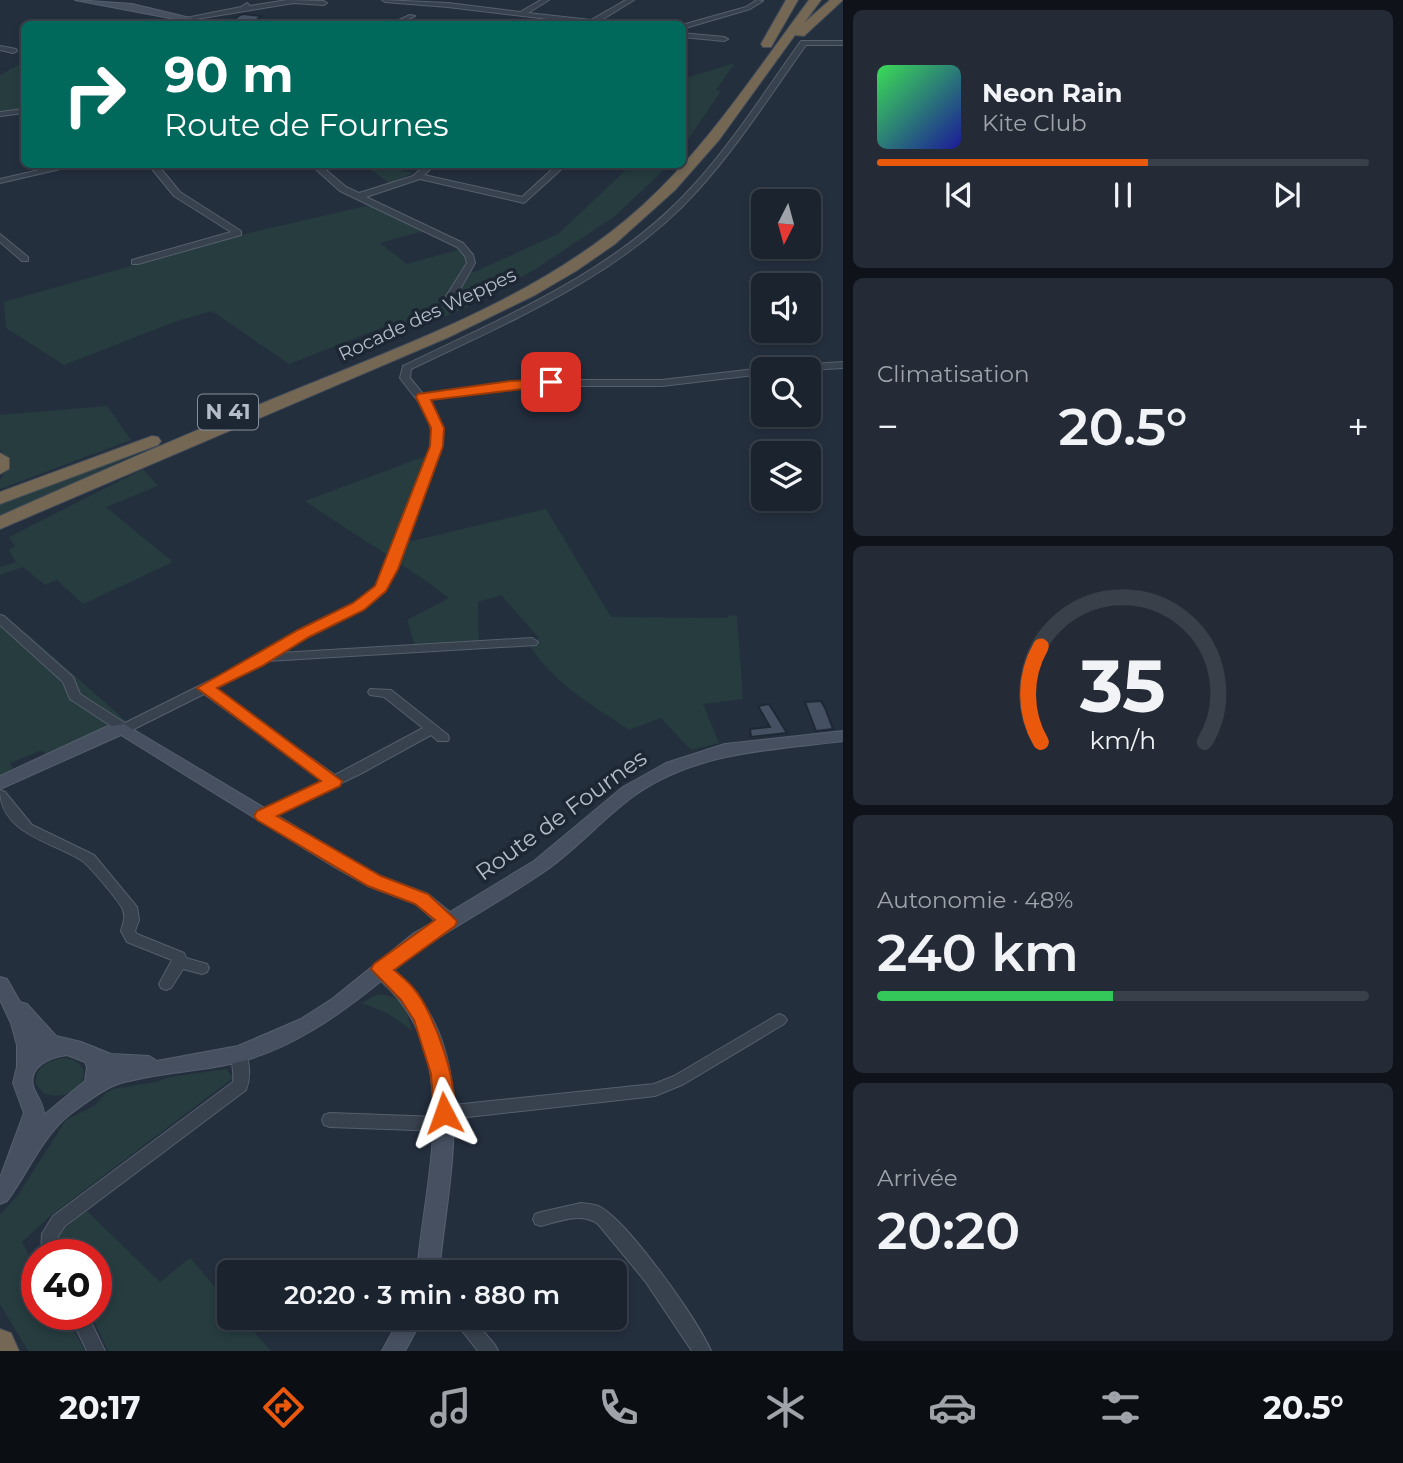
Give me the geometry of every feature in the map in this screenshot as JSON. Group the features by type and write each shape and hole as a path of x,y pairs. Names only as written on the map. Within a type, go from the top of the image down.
{"highway":[{"path":"763,63 792,0"},
{"name":"Rocade des Weppes","path":"686,167 763,63 805,0"},
{"name":"Rocade des Weppes","path":"686,155 815,0"},
{"path":"763,63 837,0"},
{"name":"Rocade des Weppes","path":"0,498 332,372 454,321 526,284 583,249 629,214 675,168"},
{"name":"Rocade des Weppes","path":"195,438 469,322 529,291 630,224 671,187 685,168"},
{"path":"0,533 195,438"},
{"name":"N 41","path":"0,523 195,438"},
{"path":"0,458 0,469"},
{"path":"0,1343 4,1351"}],"main road":[{"path":"79,0 128,6 195,21"},
{"path":"0,783 112,731 124,729 263,816 374,881 422,899 448,921"},
{"name":"Route de Fournes","path":"183,1065 239,1054 308,1024 448,921 540,866 629,791 656,775 716,752 843,736"},
{"path":"381,969 408,995 423,1019 441,1074 444,1118 429,1260"},
{"path":"4,991 50,1043 82,1049 91,1056 121,1063 183,1065"},
{"path":"4,991 25,1037 28,1053 23,1081 34,1109 33,1120 13,1177"},
{"path":"27,1067 43,1052 65,1046"},
{"path":"91,1056 97,1072 91,1089"},
{"path":"0,1195 50,1122 91,1089 113,1077 183,1065"},
{"path":"29,1096 47,1106 72,1103"},
{"path":"393,1351 405,1330"}],"street":[{"path":"243,9 252,0"},
{"path":"385,0 450,2 570,21"},
{"path":"527,0 524,2 536,5"},
{"path":"521,14 546,0"},
{"path":"596,21 631,0"},
{"path":"184,19 294,1 324,3"},
{"path":"686,26 748,9 761,1"},
{"path":"400,21 412,16"},
{"path":"686,35 724,38"},
{"path":"0,619 69,680 74,696 124,729 264,658 303,633 358,607 378,592 387,578 437,440 436,423 423,397 405,378 404,371 547,299 621,253 675,209 715,165 804,43 843,43"},
{"path":"0,48 13,51"},
{"path":"0,114 21,111"},
{"path":"0,181 60,168"},
{"path":"135,262 239,233 177,194 155,168"},
{"path":"318,168 339,187 442,235 468,252 471,257 470,266 450,298"},
{"path":"359,196 418,176 427,168"},
{"path":"418,176 524,200 559,168"},
{"path":"0,237 25,259"},
{"path":"821,366 843,365"},
{"path":"423,397 520,384 662,383 751,373"},
{"path":"264,658 532,642"},
{"path":"205,688 334,781"},
{"path":"263,816 437,734 387,693 374,692"},
{"path":"0,794 27,828 89,858 130,907 132,920 128,931 132,938 175,953 179,962"},
{"path":"179,962 202,968"},
{"path":"166,984 179,962"},
{"path":"330,1120 444,1118 655,1090 679,1080 779,1020"},
{"path":"50,1239 50,1234 66,1215 234,1090 242,1080 239,1054"},
{"path":"541,1219 581,1211 602,1217 628,1244 652,1280 673,1304 702,1351"},
{"path":"86,1330 96,1351"},
{"path":"471,1330 489,1351"}],"green space":[{"path":"735,63 716,90 721,91 686,143 686,78"},
{"path":"21,64 21,110 0,112 0,75"},
{"path":"368,168 391,168 414,173 389,183"},
{"path":"628,168 666,168 615,216 534,270 465,308 415,329 402,320 289,364 212,311 177,321 64,365 6,328 4,302 236,236 371,205 423,231 380,243 407,264 461,249 467,258 465,270 474,272 558,234"},
{"path":"107,406 131,440 0,489 0,480 7,468 6,458 0,449 0,415"},
{"path":"171,438 0,517 0,503"},
{"path":"431,454 397,540 412,541 546,509 611,617 737,616 743,699 703,704 719,743 691,750 661,718 629,730 587,702 540,660 529,645 539,638 501,595 478,602 479,644 416,649 407,620 449,598 305,501"},
{"path":"143,469 158,486 106,507 173,562 83,604 57,580 45,585 23,567 0,575 0,567 16,562 9,550 15,546 9,537"},
{"path":"0,625 12,636 24,631 127,722 47,757 42,750 10,763 14,771 0,777"},
{"path":"376,995 397,1000 405,1009 412,1030 387,1013 362,1003"},
{"path":"64,1058 76,1062 82,1068 84,1075 81,1083 66,1094 55,1096 43,1093 36,1084 40,1069 48,1063"},
{"path":"226,1069 233,1078 50,1216 25,1239 21,1239 21,1330 74,1330 85,1351 28,1351 0,1304 0,1215 18,1195 66,1120 94,1106 113,1089"},
{"path":"86,1210 160,1282 190,1258 217,1289 217,1330 253,1330 271,1351 108,1351 98,1330 112,1330 112,1239 55,1238"}],"building":[{"path":"243,14 261,16 255,21 232,21"},
{"path":"821,701 833,729 816,731 805,702"},
{"path":"769,704 787,733 751,737 750,729 770,727 758,706"}],"route":[{"path":"444,1113 441,1074 423,1019 408,995 381,969 448,921 422,899 374,881 263,816 334,781 205,688 257,663 303,633 358,607 385,583 436,446 437,428 423,397 551,382"}]}
